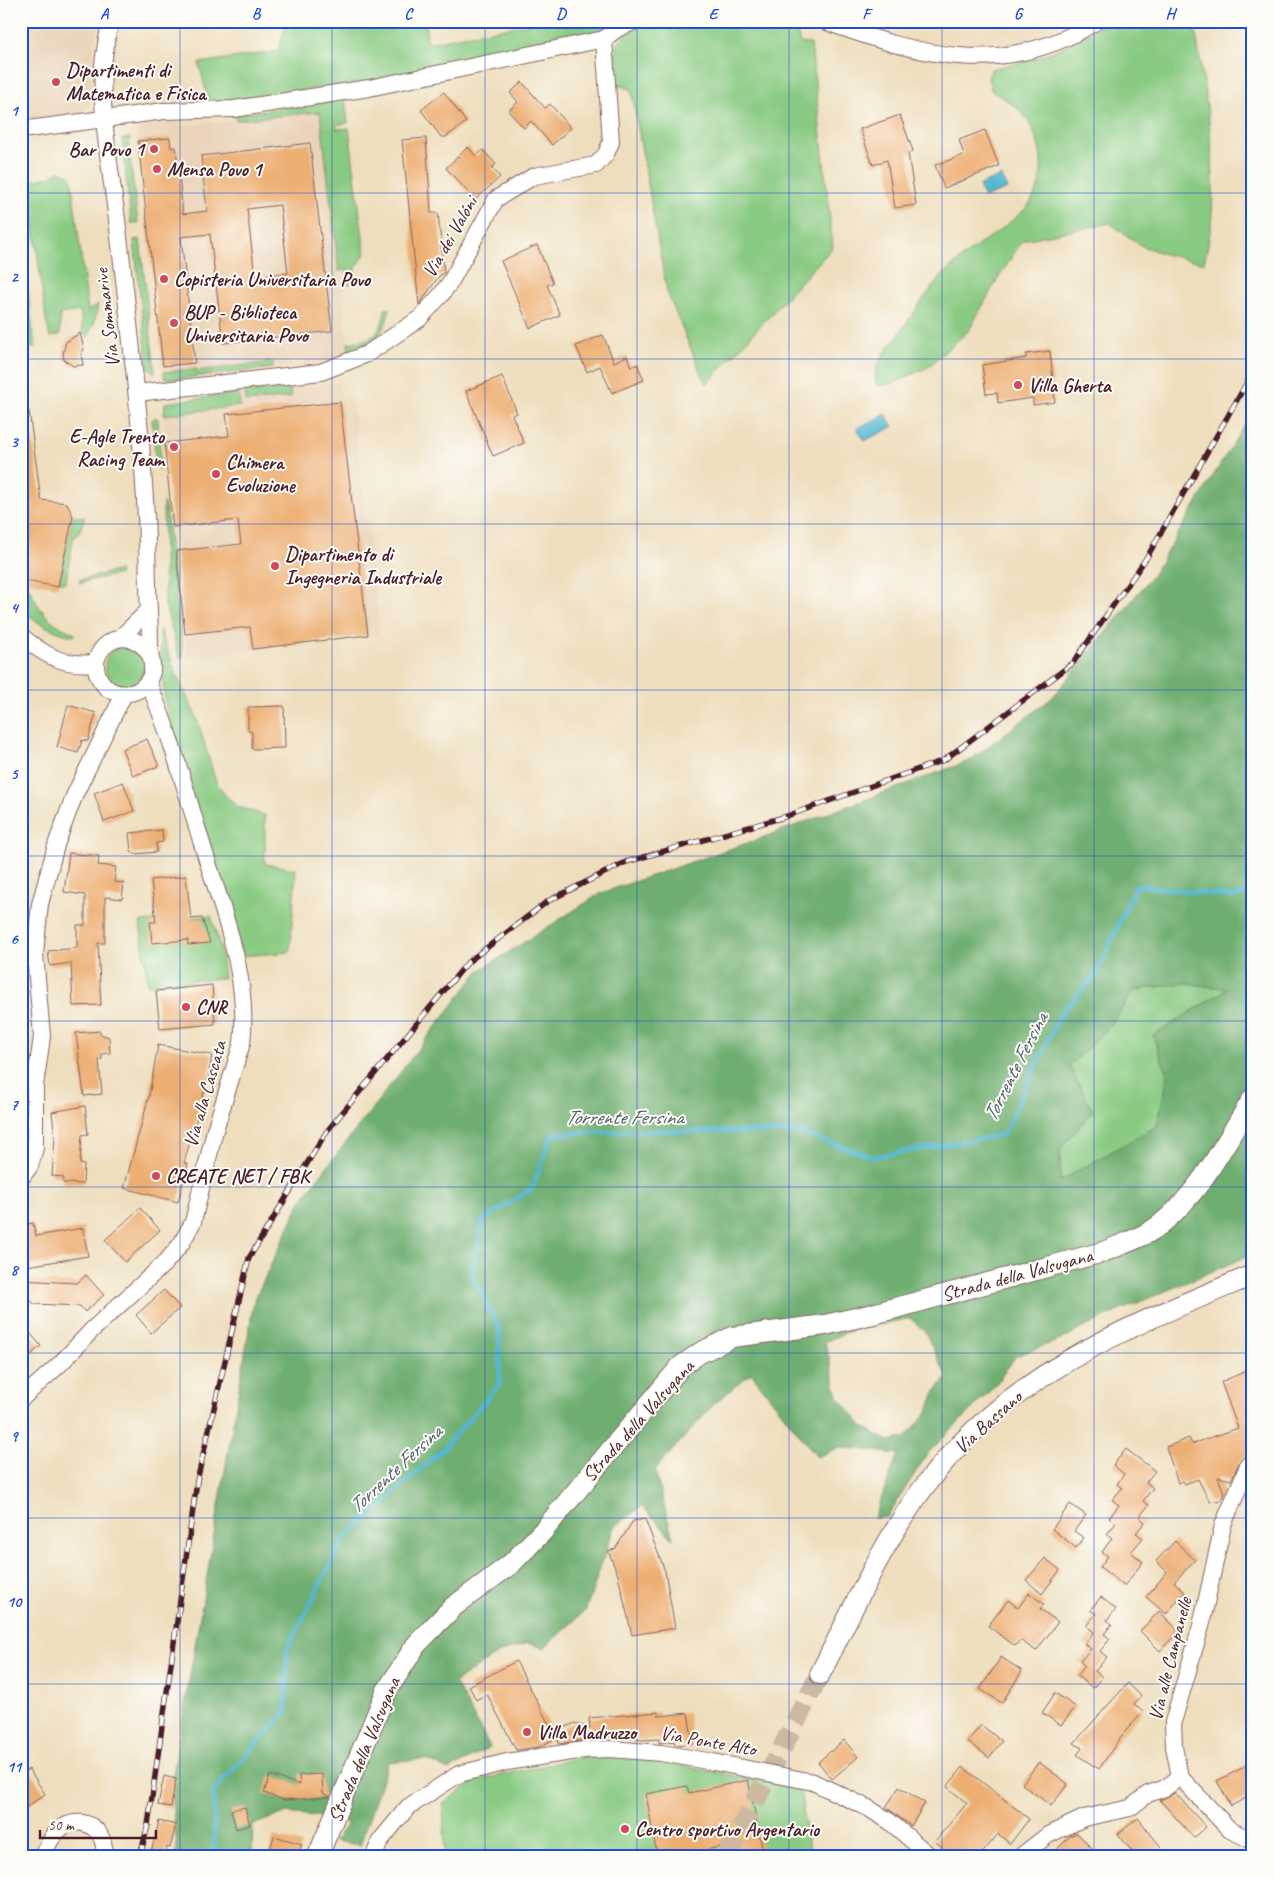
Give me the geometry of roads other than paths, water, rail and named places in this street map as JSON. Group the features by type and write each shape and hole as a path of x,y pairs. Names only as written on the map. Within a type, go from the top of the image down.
{"main road":[{"name":"Strada della Valsugana","path":"318,1856 386,1692 416,1645 453,1607 512,1563 543,1531 681,1366 700,1353 732,1338 825,1325 872,1314 1103,1252 1138,1237 1160,1225 1200,1183 1253,1098"},
{"name":"Via Bassano","path":"820,1674 884,1549 908,1510 930,1479 954,1452 995,1412 1032,1383 1078,1353 1130,1326 1253,1275"}],"street":[{"name":"Via Sommarive","path":"110,21 104,66 105,119 137,393 145,492 150,655"},
{"path":"21,130 164,111 234,109 370,88 604,40 617,29 636,21"},
{"path":"824,21 856,33 935,54 979,59 1010,56 1042,48 1098,21"},
{"name":"Via dei Valóni","path":"137,393 322,372 367,354 402,332 419,319 451,281 496,199 534,176 596,165 606,154 611,142 604,40"},
{"path":"120,638 138,641 150,655 152,673 148,682 133,693 124,694 106,688 97,672 96,663 104,646 120,638 149,610"},
{"path":"21,636 58,661 74,665 96,663"},
{"name":"Via alla Cascata","path":"21,1399 166,1262 181,1244 193,1222 215,1130 242,1043 244,1031 240,986 229,926 178,766 148,682"},
{"path":"21,1178 30,1166 35,1148 35,1086 42,1037 35,954 40,904 57,842 75,794 124,694"},
{"name":"Via alle Campanelle","path":"1180,1778 1174,1747 1173,1722 1201,1626 1223,1525 1247,1468 1253,1462"},
{"name":"Via Ponte Alto","path":"374,1856 380,1840 408,1807 459,1774 507,1762 584,1750 610,1749 662,1753 812,1782 868,1808 889,1821 930,1856"},
{"path":"1022,1856 1048,1835 1084,1818 1130,1808 1148,1794 1165,1788 1180,1778 1230,1830 1253,1841"},
{"path":"42,1856 58,1831 75,1823 86,1823 96,1828 102,1836 105,1845 104,1856"}],"water":[{"path":"1002,176 1007,189 984,198 979,185"},
{"path":"886,414 893,427 864,441 857,428"}],"waterway":[{"name":"Torrente Fersina","path":"214,1856 214,1790 286,1712 287,1649 344,1538 442,1450 500,1384 499,1328 472,1276 483,1220 532,1189 552,1134 645,1131 797,1132 873,1157 1003,1135 1061,1013 1096,975 1136,885 1235,897 1253,889"}],"tunnel":[{"path":"727,1856 820,1674"}],"railway":[{"path":"140,1856 148,1825 197,1481 249,1258 327,1131 468,962 548,901 626,862 784,817 944,760 1073,663 1147,557 1253,372"}],"place":[{"name":"Dipartimenti di Matematica e Fisica","path":"56,82"},
{"name":"Bar Povo 1","path":"154,149"},
{"name":"Mensa Povo 1","path":"157,169"},
{"name":"Copisteria Universitaria Povo","path":"164,279"},
{"name":"BUP - Biblioteca Universitaria Povo","path":"174,323"},
{"name":"Villa Gherta","path":"1018,385"},
{"name":"E-Agle Trento Racing Team","path":"174,447"},
{"name":"Chimera Evoluzione","path":"216,474"},
{"name":"Dipartimento di Ingegneria Industriale","path":"275,566"},
{"name":"CNR","path":"186,1007"},
{"name":"CREATE NET / FBK","path":"156,1176"},
{"name":"Villa Madruzzo","path":"527,1732"},
{"name":"Centro sportivo Argentario","path":"625,1829"}]}
